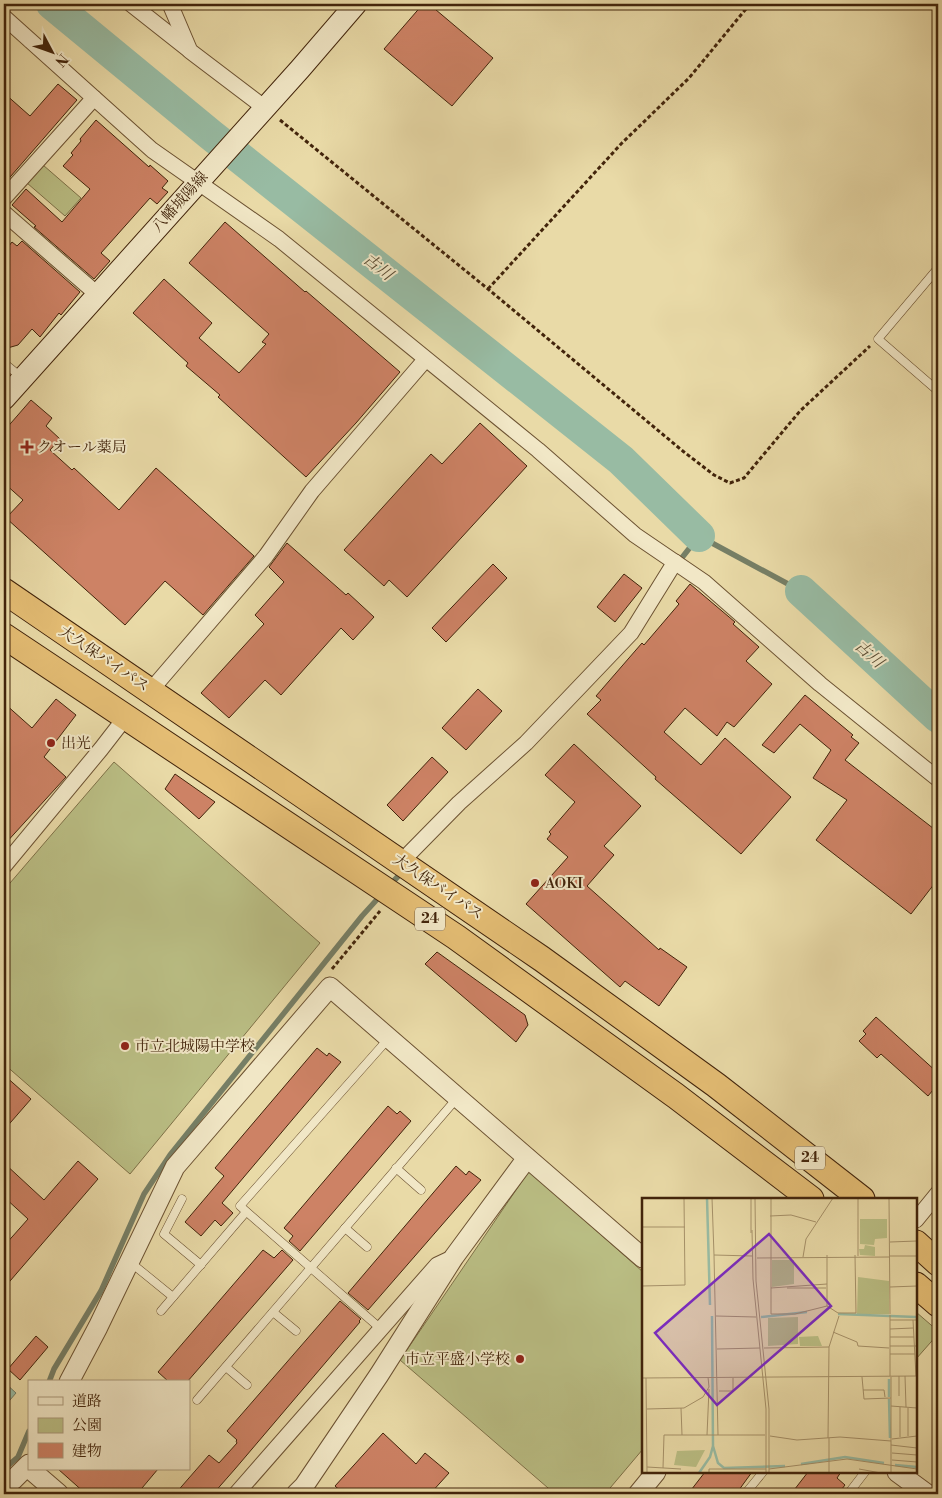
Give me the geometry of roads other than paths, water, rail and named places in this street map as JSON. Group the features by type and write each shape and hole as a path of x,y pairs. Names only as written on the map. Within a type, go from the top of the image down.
{"highway":[{"name":"大久保バイパス","path":"4,590 542,959 716,1085 861,1198"},
{"name":"大久保バイパス","path":"4,636 456,937 676,1096 811,1198"},
{"path":"917,1245 938,1263"},
{"path":"917,1286 938,1304"}],"main road":[{"name":"八幡城陽線","path":"4,399 261,113 356,4"}],"street":[{"path":"131,4 190,51 261,113"},
{"path":"170,4 190,51"},
{"path":"4,18 152,150 202,178 279,238 538,450 635,535 704,582 820,684 938,779"},
{"path":"4,198 94,98"},
{"path":"4,213 97,294"},
{"path":"151,690 266,556 312,490 426,360"},
{"path":"401,862 459,803 526,743 631,633 675,562"},
{"path":"4,866 126,718"},
{"path":"70,1380 130,1262 175,1167 330,987 642,1257"},
{"path":"296,1494 304,1486 379,1375 454,1257 527,1158"},
{"path":"917,1219 938,1193"},
{"path":"236,1494 437,1265 454,1257"},
{"path":"4,1482 13,1480 28,1468"},
{"path":"32,1470 59,1494"},
{"path":"638,1494 655,1473"},
{"path":"898,1473 926,1494"}],"lane":[{"path":"938,268 878,339 938,391"},
{"path":"4,363 23,378"},
{"path":"381,1328 240,1206 389,1038"},
{"path":"197,1400 458,1097"},
{"path":"396,1168 421,1190"},
{"path":"182,1199 164,1234 201,1265"},
{"path":"161,1311 246,1212"},
{"path":"345,1228 367,1247"},
{"path":"130,1262 173,1297"},
{"path":"273,1312 296,1331"},
{"path":"226,1367 248,1385"},
{"path":"746,1494 762,1473"},
{"path":"848,1494 864,1473"}],"waterway":[{"name":"古川","path":"52,4 211,135 621,460 699,536"},
{"path":"677,564 699,536 801,591"},
{"name":"古川","path":"801,591 938,717"},
{"path":"389,886 403,871"},
{"path":"50,1380 54,1369 101,1291 144,1194 170,1155 362,916 381,895"},
{"path":"4,1469 18,1457 28,1433"}],"place":[{"name":"クオール薬局","path":"27,447"},
{"name":"出光","path":"51,743"},
{"name":"AOKI","path":"535,883"},
{"name":"市立北城陽中学校","path":"125,1046"},
{"name":"市立平盛小学校","path":"520,1359"}]}
